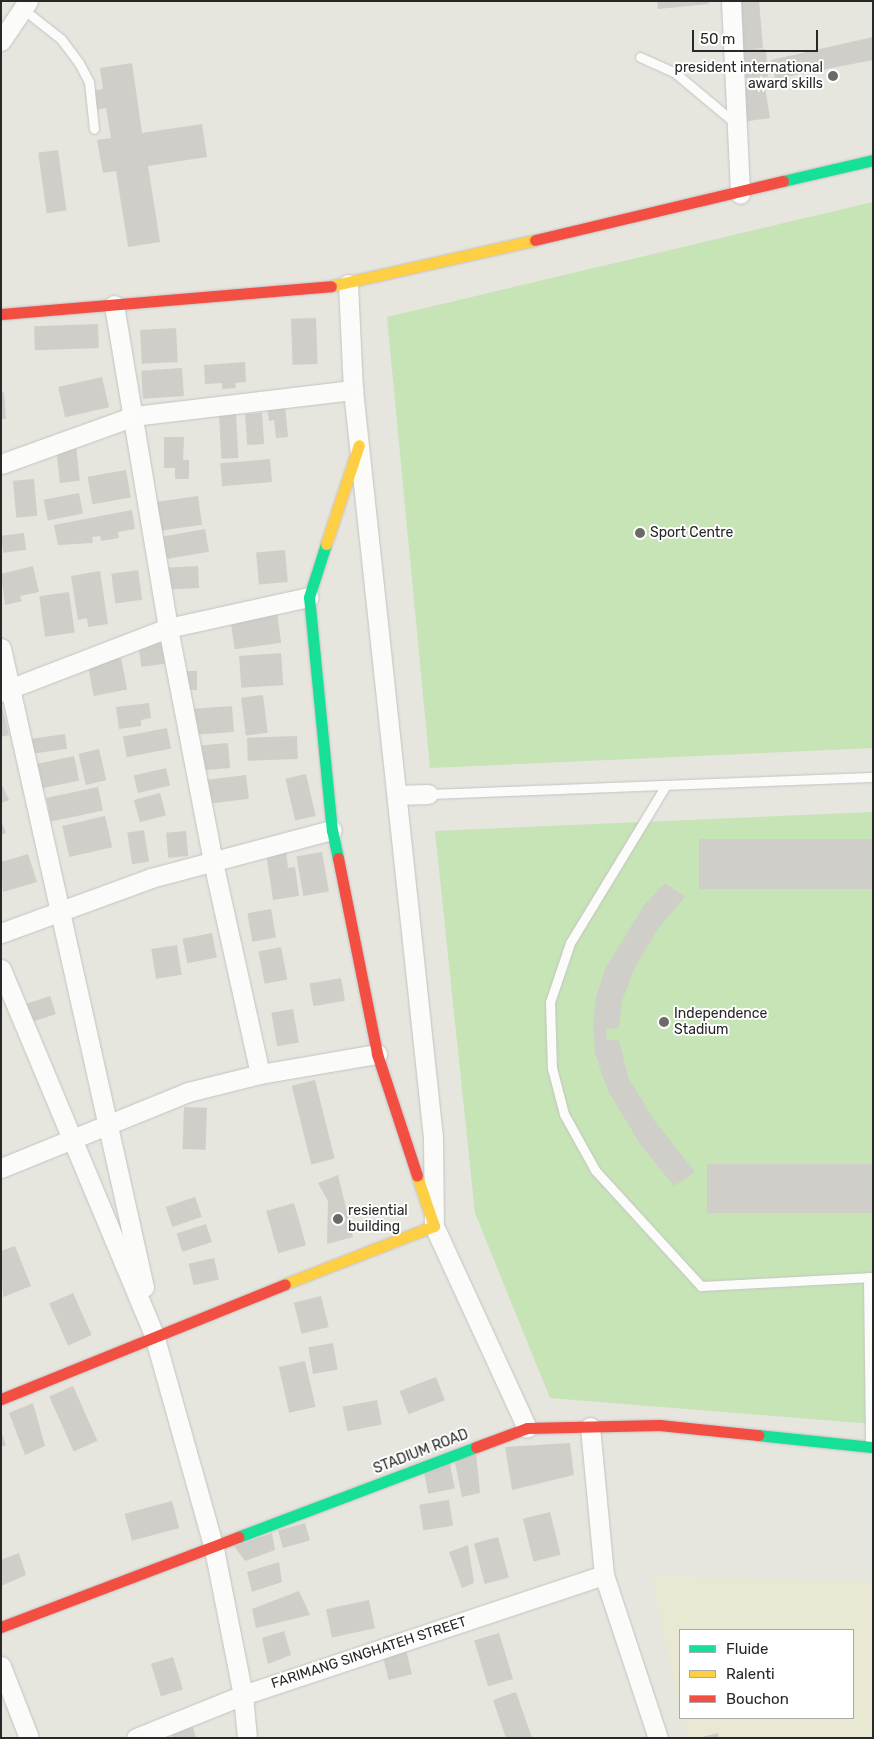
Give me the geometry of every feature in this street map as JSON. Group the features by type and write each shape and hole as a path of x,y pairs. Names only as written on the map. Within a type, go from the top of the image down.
{"street":[{"path":"731,1 739,126 740,194"},
{"path":"1,41 25,5"},
{"path":"1,314 348,284 740,194 873,160"},
{"path":"348,284 353,390 434,1137 434,1226"},
{"path":"114,305 168,628 213,862 260,1074"},
{"path":"1,464 134,416 353,390"},
{"path":"359,445 309,596 332,830 377,1054 434,1226 527,1428"},
{"path":"6,690 168,628 309,596"},
{"path":"1,648 6,690 62,911 154,1335 214,1549 242,1695 247,1738"},
{"path":"397,795 428,794"},
{"path":"1,933 151,878 332,830"},
{"path":"1,969 154,1335"},
{"path":"1,1168 188,1092 260,1074 377,1054"},
{"path":"1,1399 154,1335 434,1226"},
{"name":"STADIUM ROAD","path":"1,1627 214,1549 527,1428 659,1425 871,1447"},
{"path":"590,1427 604,1575 658,1738"},
{"name":"FARIMANG SINGHATEH STREET","path":"136,1738 242,1695 604,1575"},
{"path":"1,1666 29,1738"}],"lane":[{"path":"25,5 61,39 79,63 89,82 94,129"},
{"path":"640,57 674,72 739,126"},
{"path":"428,794 873,777"},
{"path":"666,785 570,943 550,1002 552,1068 564,1114 595,1170 701,1286 870,1277 871,1447"}],"shaded area":[{"path":"651,1576 873,1582 873,1738 687,1738 682,1719 854,1719 854,1629 679,1629 679,1703"}],"green space":[{"name":"Sport Centre","path":"873,202 873,748 430,768 387,317"},
{"name":"Independence Stadium","path":"873,812 873,1424 550,1398 475,1213 435,831"}],"building":[{"path":"657,1 708,1 709,4 658,9"},
{"path":"737,1 759,1 763,48 751,49 766,49 768,77 741,78"},
{"path":"873,37 873,60 775,79 771,60"},
{"path":"132,63 142,133 202,124 207,157 148,166 160,242 128,247 116,171 103,173 97,140 111,138 106,108 96,110 93,91 103,89 100,68"},
{"path":"764,81 770,118 742,122 740,82"},
{"path":"58,150 66,210 47,213 38,153"},
{"path":"316,318 318,364 293,365 291,319"},
{"path":"98,324 99,348 35,350 34,326"},
{"path":"176,328 178,362 142,364 140,330"},
{"path":"245,362 246,382 235,383 236,388 222,389 222,383 205,384 204,365"},
{"path":"182,368 184,396 143,399 141,371"},
{"path":"102,377 109,407 65,417 58,387"},
{"path":"1,392 4,392 6,419 1,419"},
{"path":"285,405 288,437 276,438 274,420 269,421 267,407"},
{"path":"236,413 238,458 221,459 219,414"},
{"path":"262,413 264,444 247,445 245,414"},
{"path":"164,437 184,437 183,460 189,460 189,479 175,479 175,468 164,468"},
{"path":"76,445 80,481 60,483 56,447"},
{"path":"270,459 272,482 222,486 220,463"},
{"path":"126,470 131,498 92,504 88,477"},
{"path":"34,479 37,516 16,518 13,481"},
{"path":"79,493 83,514 48,520 44,500"},
{"path":"198,496 202,525 155,531 150,503"},
{"path":"132,510 135,529 118,532 119,538 101,541 100,536 92,537 93,543 58,545 54,525"},
{"path":"205,529 209,552 160,560 156,538"},
{"path":"24,533 26,550 3,553 1,536"},
{"path":"285,550 288,582 259,584 256,553"},
{"path":"33,566 39,592 20,596 22,601 5,605 1,574"},
{"path":"198,566 199,588 166,590 165,568"},
{"path":"138,570 142,600 115,603 111,574"},
{"path":"100,571 108,624 88,627 87,618 78,620 71,576"},
{"path":"69,592 75,633 45,637 39,596"},
{"path":"277,613 281,643 235,649 230,620"},
{"path":"162,639 165,664 141,667 138,642"},
{"path":"281,653 283,685 241,688 239,656"},
{"path":"121,658 127,689 94,696 88,664"},
{"path":"181,671 197,671 197,690 181,690"},
{"path":"263,695 268,733 246,735 241,698"},
{"path":"149,703 151,718 141,720 141,726 119,729 116,707"},
{"path":"232,706 234,732 195,735 193,709"},
{"path":"1,708 9,735 1,737"},
{"path":"167,728 171,749 127,757 123,737"},
{"path":"65,734 67,749 30,754 28,739"},
{"path":"297,736 298,759 248,761 247,738"},
{"path":"228,743 230,768 197,771 195,746"},
{"path":"99,749 106,780 86,785 79,754"},
{"path":"74,756 79,780 35,790 30,765"},
{"path":"166,768 170,786 138,793 134,775"},
{"path":"306,774 316,816 295,821 286,779"},
{"path":"246,775 249,799 201,805 198,781"},
{"path":"1,783 9,800 1,803"},
{"path":"98,787 103,810 51,821 46,798"},
{"path":"160,793 166,815 140,822 134,800"},
{"path":"105,816 112,847 69,857 62,826"},
{"path":"1,820 6,833 1,835"},
{"path":"144,830 149,862 132,864 127,833"},
{"path":"186,831 188,856 168,858 166,833"},
{"path":"699,839 873,839 873,889 699,889"},
{"path":"286,851 288,868 295,867 299,896 273,900 266,854"},
{"path":"322,852 329,891 303,896 296,857"},
{"path":"28,854 37,882 3,892 1,862"},
{"path":"665,883 685,897 660,926 635,967 622,1001 619,1028 605,1029 607,1040 619,1040 628,1077 654,1120 695,1172 674,1186 640,1144 607,1089 595,1053 593,1024 596,997 606,967 645,904"},
{"path":"271,909 276,938 252,942 247,913"},
{"path":"212,933 217,958 187,963 183,939"},
{"path":"177,945 182,975 156,979 151,949"},
{"path":"281,947 287,979 265,984 258,951"},
{"path":"341,978 345,1001 313,1006 309,984"},
{"path":"50,996 56,1014 25,1024 20,1006"},
{"path":"293,1009 299,1042 277,1046 271,1013"},
{"path":"315,1080 335,1159 311,1164 292,1086"},
{"path":"184,1107 207,1108 206,1150 183,1149"},
{"path":"707,1164 873,1164 873,1213 707,1213"},
{"name":"resiential building","path":"338,1175 353,1237 327,1244 328,1201 318,1183"},
{"path":"195,1197 202,1217 173,1227 166,1207"},
{"path":"294,1203 306,1245 278,1253 266,1211"},
{"path":"206,1224 212,1242 182,1252 177,1234"},
{"path":"15,1246 31,1286 3,1297 1,1251"},
{"path":"214,1258 219,1279 194,1285 189,1264"},
{"path":"73,1293 92,1335 68,1346 49,1304"},
{"path":"321,1296 329,1327 302,1334 294,1303"},
{"path":"333,1343 338,1370 313,1374 308,1347"},
{"path":"305,1361 316,1407 289,1413 279,1367"},
{"path":"436,1377 445,1400 409,1414 400,1391"},
{"path":"73,1386 97,1441 74,1451 49,1397"},
{"path":"377,1400 382,1425 347,1431 343,1407"},
{"path":"33,1403 45,1446 25,1455 9,1413"},
{"path":"1,1431 6,1445 1,1447"},
{"path":"570,1443 574,1475 512,1490 505,1447"},
{"path":"476,1453 480,1493 462,1497 454,1458"},
{"path":"450,1464 455,1489 428,1494 423,1469"},
{"path":"449,1500 453,1526 423,1530 419,1505"},
{"path":"172,1501 179,1528 132,1541 125,1514"},
{"path":"550,1512 561,1555 533,1561 523,1519"},
{"path":"305,1523 310,1540 283,1548 278,1531"},
{"path":"272,1533 275,1550 245,1561 234,1546"},
{"path":"498,1537 509,1578 485,1584 474,1543"},
{"path":"468,1545 474,1583 462,1588 449,1552"},
{"path":"19,1553 26,1575 1,1586 1,1560"},
{"path":"279,1562 282,1582 252,1592 247,1572"},
{"path":"299,1591 310,1615 256,1628 252,1609"},
{"path":"369,1600 375,1628 332,1638 326,1609"},
{"path":"284,1631 291,1655 268,1664 262,1638"},
{"path":"499,1633 513,1679 488,1687 474,1641"},
{"path":"405,1646 412,1674 389,1680 382,1652"},
{"path":"173,1657 183,1690 161,1696 151,1664"},
{"path":"516,1692 532,1738 506,1738 493,1700"},
{"path":"192,1724 196,1738 173,1738 170,1730"},
{"path":"718,1733 719,1738 702,1738 702,1737"}],"traffic: fast":[{"path":"783,181 873,160"},
{"path":"326,544 309,597 332,830 338,858"},
{"path":"758,1435 873,1447"},
{"path":"238,1537 476,1447"}],"traffic: slow":[{"path":"331,286 535,240"},
{"path":"326,544 359,445"},
{"path":"285,1284 434,1226 417,1176"}],"traffic: jam":[{"path":"535,240 783,181"},
{"path":"1,314 331,286"},
{"path":"338,858 377,1054 417,1176"},
{"path":"1,1399 285,1284"},
{"path":"476,1447 527,1428 659,1425 758,1435"},
{"path":"1,1627 238,1537"}],"place":[{"name":"president international award skills","path":"833,76"},
{"name":"Sport Centre","path":"640,533"},
{"name":"Independence Stadium","path":"664,1022"},
{"name":"resiential building","path":"338,1219"}]}
